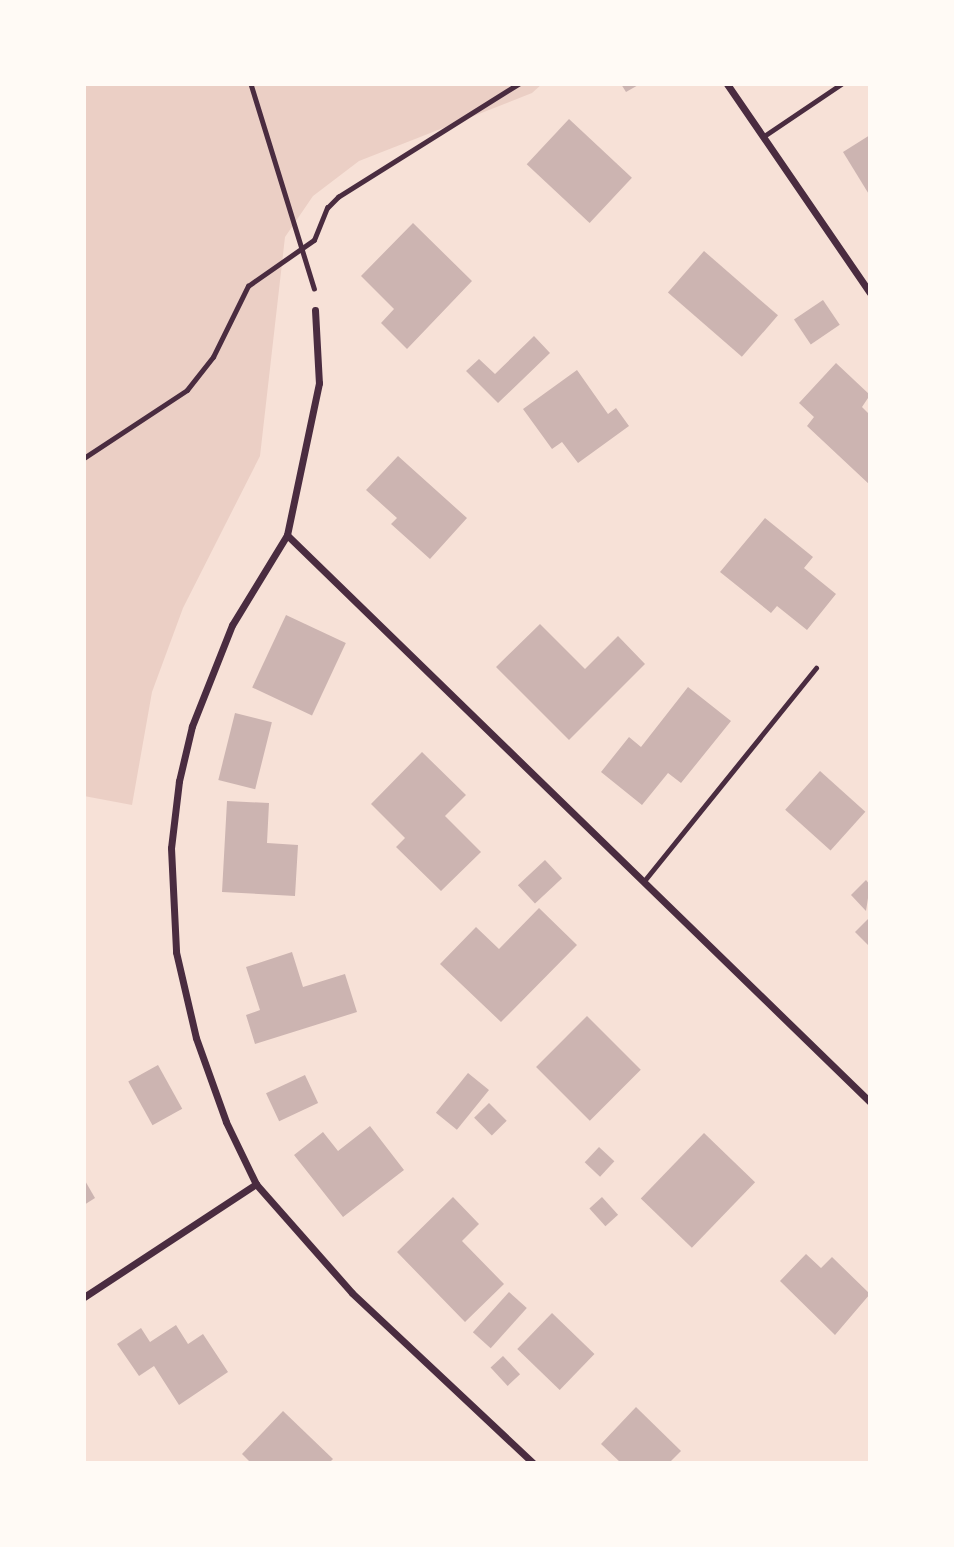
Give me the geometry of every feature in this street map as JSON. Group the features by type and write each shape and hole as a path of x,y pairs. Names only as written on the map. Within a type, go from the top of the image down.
{"street":[{"path":"727,84 870,293"},
{"path":"315,310 319,383 287,535 232,625 207,683 192,726 172,821 171,902 184,994 226,1122 256,1184 352,1293 533,1463"},
{"path":"287,535 870,1102"},
{"path":"84,1297 256,1184"}],"lane":[{"path":"764,136 841,84"},
{"path":"644,881 816,668"}],"path":[{"path":"251,84 277,177 304,249 315,310"},
{"path":"84,458 187,390 213,357 248,286 314,240 338,197 518,84"}],"shaded area":[{"path":"84,84 542,84 532,93 359,161 313,196 285,237 260,456 183,608 152,692 132,805 84,796"}],"building":[{"path":"621,84 640,84 626,92"},
{"path":"569,119 632,178 590,223 527,164"},
{"path":"870,135 870,196 843,152"},
{"path":"413,223 472,281 407,349 381,323 394,309 361,276"},
{"path":"704,251 778,315 742,357 668,293"},
{"path":"823,300 840,325 811,344 794,320"},
{"path":"534,336 550,353 498,403 466,371 479,359 495,374"},
{"path":"836,363 870,395 862,407 870,415 870,485 807,426 814,417 799,403"},
{"path":"577,370 608,414 616,408 629,426 578,463 562,442 552,449 523,409"},
{"path":"398,456 467,518 430,559 391,524 397,518 366,490"},
{"path":"765,518 813,557 804,568 836,594 807,630 777,606 771,613 720,572"},
{"path":"286,615 346,643 312,715 252,688"},
{"path":"540,624 585,669 618,636 645,664 569,740 496,667"},
{"path":"688,687 731,721 681,783 668,773 642,805 601,772 629,737 641,747"},
{"path":"235,713 272,722 255,789 218,780"},
{"path":"422,752 466,795 445,816 481,852 441,891 396,847 405,838 371,804"},
{"path":"820,771 865,812 831,850 785,810"},
{"path":"227,801 269,803 267,843 298,845 295,896 222,892"},
{"path":"545,860 562,878 535,904 518,885"},
{"path":"866,880 870,885 866,911 851,895"},
{"path":"539,908 577,945 501,1022 440,964 476,927 499,949"},
{"path":"870,917 870,947 855,932"},
{"path":"292,952 303,987 345,974 357,1012 255,1044 246,1015 260,1010 246,967"},
{"path":"587,1016 641,1070 590,1121 536,1067"},
{"path":"158,1065 182,1109 153,1125 128,1081"},
{"path":"468,1073 489,1090 457,1130 436,1113"},
{"path":"305,1075 318,1103 279,1121 266,1093"},
{"path":"489,1103 507,1121 492,1136 474,1118"},
{"path":"370,1126 404,1170 343,1217 294,1155 323,1132 338,1151"},
{"path":"704,1133 755,1182 692,1248 641,1198"},
{"path":"599,1147 614,1161 600,1177 585,1162"},
{"path":"84,1179 95,1198 84,1205"},
{"path":"453,1197 479,1224 462,1241 504,1284 465,1322 397,1252"},
{"path":"602,1197 618,1215 605,1226 589,1208"},
{"path":"806,1254 821,1268 832,1257 870,1294 835,1335 780,1281"},
{"path":"509,1292 527,1308 491,1348 473,1332"},
{"path":"552,1313 594,1354 560,1390 517,1349"},
{"path":"176,1325 188,1344 203,1334 228,1372 179,1405 154,1366 139,1376 117,1344 141,1328 150,1342"},
{"path":"503,1356 520,1374 508,1386 491,1368"},
{"path":"636,1407 681,1451 669,1463 621,1463 601,1444"},
{"path":"283,1411 333,1459 329,1463 251,1463 242,1454"}]}
